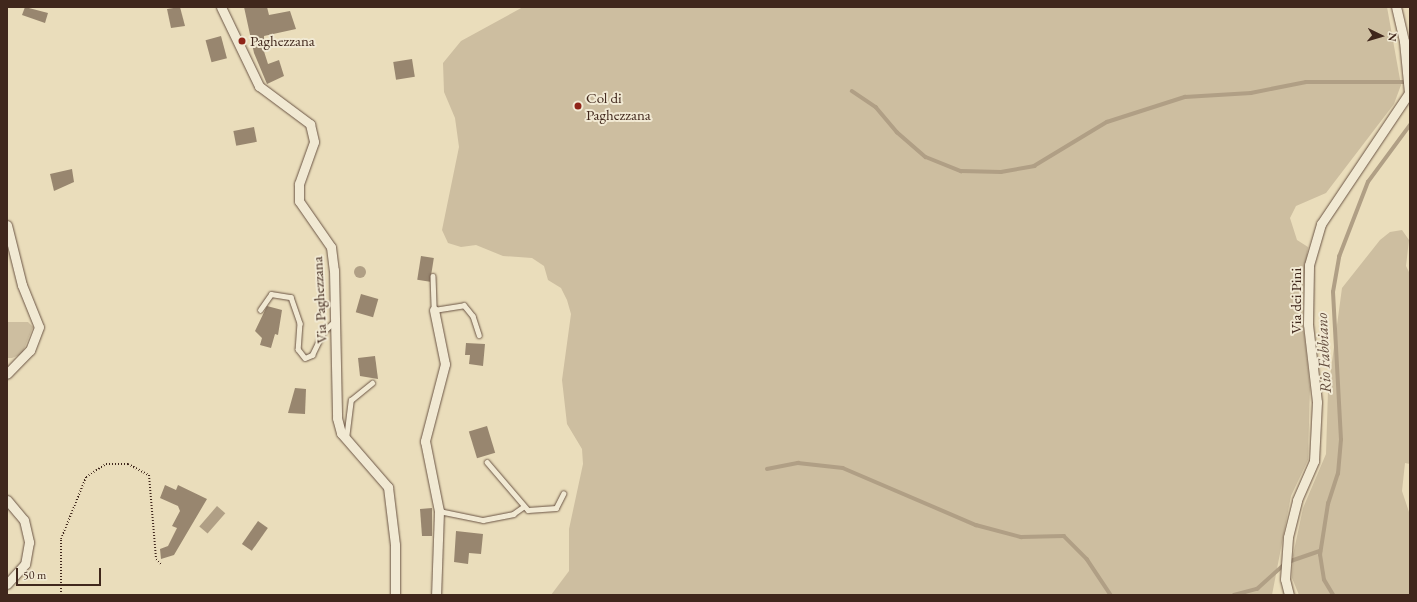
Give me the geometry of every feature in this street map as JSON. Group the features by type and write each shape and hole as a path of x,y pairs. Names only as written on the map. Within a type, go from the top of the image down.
{"street":[{"name":"Via Paghezzana","path":"221,7 259,86 310,124 314,142 299,184 299,201 331,247 335,321 337,418 346,439 388,487 395,545 395,595"},
{"name":"Via dei Pini","path":"1289,595 1284,579 1288,537 1297,500 1314,461 1317,402 1308,324 1309,265 1321,224 1409,93 1404,41 1396,7"},
{"path":"7,225 22,286 39,327 30,350 7,374"},
{"path":"434,310 445,364 425,450 439,511 436,595"},
{"path":"7,500 24,520 29,547 25,564 7,584"}],"lane":[{"path":"433,276 434,310 464,305 473,316 479,336"},
{"path":"260,310 271,294 291,297 300,323 298,349 305,358 312,355 323,332 335,321"},
{"path":"346,439 351,400 372,383"},
{"path":"487,462 523,507 548,511 560,504 563,494"},
{"path":"439,511 483,520 513,514 523,507"}],"path":[{"path":"61,595 61,539 86,477 106,464 120,462 142,469 150,475 156,559 161,564"}],"shaded area":[{"path":"523,7 1387,7 1401,85 1394,104 1326,193 1296,206 1290,218 1297,240 1308,247 1301,306 1310,387 1308,460 1291,496 1272,595 551,595 569,571 569,529 583,464 582,449 567,424 562,380 571,314 567,300 561,288 548,280 544,266 532,258 503,256 476,245 461,247 448,243 442,230 459,147 455,118 444,92 443,63 461,41"},
{"path":"1402,230 1409,240 1406,266 1410,274 1410,464 1405,463 1402,491 1410,515 1410,595 1299,595 1292,578 1293,555 1303,508 1326,454 1328,391 1342,288 1380,240 1390,232"},
{"path":"360,266 364,268 366,272 364,276 360,278 356,276 354,272 356,268"},
{"path":"7,322 28,322 33,327 22,354 12,358 7,358"},
{"path":"217,506 225,513 208,534 199,526"}],"building":[{"path":"25,7 48,13 45,23 22,15"},
{"path":"180,7 185,26 171,28 167,9"},
{"path":"244,7 267,7 269,15 290,11 296,29 264,36 264,42 261,42 268,64 279,60 284,76 267,84 254,53"},
{"path":"221,36 227,58 211,62 206,40"},
{"path":"412,59 415,77 396,80 393,62"},
{"path":"254,127 257,142 236,146 233,131"},
{"path":"72,169 74,182 54,191 50,174"},
{"path":"421,256 434,258 430,282 417,280"},
{"path":"361,294 378,299 373,317 356,312"},
{"path":"267,306 282,310 278,335 275,334 271,348 260,345 262,338 255,331"},
{"path":"466,343 485,344 483,366 469,364 470,355 465,355"},
{"path":"375,356 378,379 360,376 358,358"},
{"path":"295,388 306,389 305,414 288,413"},
{"path":"487,426 495,453 477,458 469,432"},
{"path":"165,485 176,490 178,485 207,499 174,555 161,559 160,549 168,546 177,528 172,526 180,511 178,506 160,498"},
{"path":"432,508 432,536 422,536 420,509"},
{"path":"258,521 268,528 252,551 242,544"},
{"path":"456,531 483,534 481,554 469,553 468,564 454,562"}],"waterway":[{"path":"852,91 876,107 897,132 926,157 961,171 1001,172 1034,166 1107,122 1185,97 1251,93 1306,82 1406,82"},
{"name":"Rio Fabbiano","path":"1333,595 1324,580 1320,555 1328,504 1338,474 1341,440 1333,292 1339,257 1368,182 1410,125"},
{"path":"767,469 798,463 843,468 976,525 1021,537 1064,536 1087,559 1111,595"},
{"path":"1288,562 1320,551"},
{"path":"1234,595 1257,589 1285,564"}],"place":[{"name":"Paghezzana","path":"242,41"},
{"name":"Col di Paghezzana","path":"578,106"}]}
